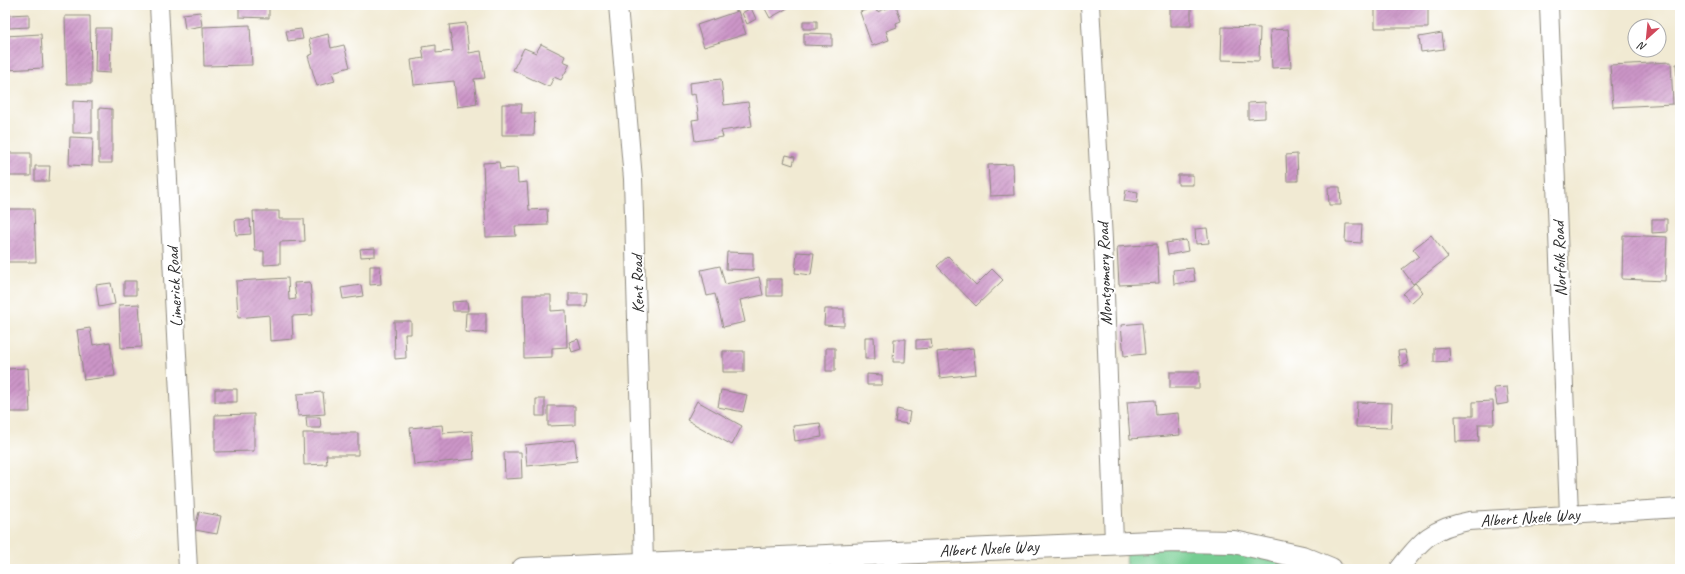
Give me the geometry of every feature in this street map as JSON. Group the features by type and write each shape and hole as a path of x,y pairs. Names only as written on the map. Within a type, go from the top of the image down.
{"main road":[{"name":"Albert Nxele Way","path":"522,569 649,565 1176,540 1234,542 1302,557 1331,569"}],"street":[{"name":"Limerick Road","path":"159,5 188,569"},
{"name":"Kent Road","path":"618,5 634,187 649,565"},
{"name":"Montgomery Road","path":"1090,5 1102,240 1114,542"},
{"name":"Norfolk Road","path":"1549,5 1569,514"},
{"name":"Albert Nxele Way","path":"1399,569 1426,539 1437,530 1450,525 1469,521 1680,508"}],"green space":[{"path":"1127,546 1236,547 1316,569 1126,569"}],"building":[{"path":"239,5 269,5 269,18 239,17"},
{"path":"763,5 793,5 770,18"},
{"path":"896,5 901,21 896,23 897,27 886,31 889,40 872,46 860,12 875,7 877,12"},
{"path":"1170,5 1191,5 1191,26 1170,26"},
{"path":"1375,5 1428,5 1428,28 1375,28"},
{"path":"751,8 756,19 747,24 742,13"},
{"path":"738,11 746,34 704,47 697,25"},
{"path":"200,12 202,26 185,29 183,14"},
{"path":"29,14 29,27 9,28 9,15"},
{"path":"65,16 90,16 91,84 67,84"},
{"path":"803,21 817,21 817,29 803,29"},
{"path":"466,23 469,53 481,51 485,78 474,79 477,104 457,107 454,81 414,85 411,60 424,58 422,47 436,45 436,53 453,51 449,25"},
{"path":"250,25 252,65 204,66 203,27"},
{"path":"1222,27 1260,28 1259,61 1221,60"},
{"path":"96,28 111,28 110,73 95,72"},
{"path":"301,29 303,39 288,41 286,31"},
{"path":"1288,29 1291,67 1272,68 1270,30"},
{"path":"804,33 832,34 832,46 804,45"},
{"path":"1442,33 1444,49 1421,52 1419,37"},
{"path":"41,34 43,68 5,70 5,36"},
{"path":"328,34 331,48 344,45 350,67 332,72 335,81 317,86 308,56 313,54 309,39"},
{"path":"541,44 565,56 563,61 570,64 561,80 554,77 549,87 513,70 524,48 536,53"},
{"path":"1671,62 1673,104 1613,107 1610,65"},
{"path":"1676,64 1680,64 1680,96 1678,96"},
{"path":"721,79 724,105 748,102 752,126 721,131 723,137 695,141 692,120 699,119 695,94 690,95 689,83"},
{"path":"73,101 92,102 92,133 73,133"},
{"path":"1265,102 1265,118 1248,119 1248,103"},
{"path":"502,104 522,104 521,113 535,113 534,135 502,135"},
{"path":"99,108 112,109 112,163 99,163"},
{"path":"70,137 93,138 92,166 69,165"},
{"path":"5,153 31,153 31,176 5,176"},
{"path":"1297,154 1298,181 1287,181 1286,155"},
{"path":"786,155 795,157 793,165 784,162"},
{"path":"499,162 500,169 517,168 518,183 527,182 529,210 547,209 548,225 515,226 516,236 486,237 483,163"},
{"path":"1013,164 1014,195 990,196 988,165"},
{"path":"35,166 50,166 49,181 35,181"},
{"path":"1178,175 1193,175 1193,185 1178,185"},
{"path":"1328,187 1340,187 1341,205 1329,205"},
{"path":"1126,190 1138,192 1137,203 1124,201"},
{"path":"6,209 34,209 36,262 7,262"},
{"path":"253,211 279,211 279,219 304,219 305,241 280,242 280,264 264,265 264,251 255,251"},
{"path":"250,219 251,234 236,235 235,220"},
{"path":"1652,219 1667,219 1667,232 1652,233"},
{"path":"1346,224 1362,224 1361,243 1345,242"},
{"path":"1207,228 1209,243 1196,244 1195,229"},
{"path":"1431,235 1448,257 1413,284 1402,269 1419,256 1413,249"},
{"path":"1623,235 1667,237 1665,281 1622,279"},
{"path":"1186,240 1188,251 1168,255 1166,243"},
{"path":"1157,244 1159,283 1119,285 1117,247"},
{"path":"375,248 375,256 361,257 360,249"},
{"path":"727,252 753,253 753,270 726,269"},
{"path":"797,252 814,253 811,275 795,273"},
{"path":"948,256 976,285 992,269 1003,280 976,306 937,266"},
{"path":"370,266 380,266 381,284 370,285"},
{"path":"720,266 725,284 759,277 763,295 740,300 745,322 723,327 715,294 707,296 701,270"},
{"path":"1193,268 1195,281 1174,284 1173,270"},
{"path":"288,278 289,300 296,299 294,283 310,282 313,315 292,316 293,339 270,341 269,315 238,318 236,281"},
{"path":"767,279 782,279 782,296 767,296"},
{"path":"124,281 136,281 136,295 124,295"},
{"path":"111,283 115,304 99,307 96,285"},
{"path":"1415,283 1423,292 1411,303 1403,294"},
{"path":"361,285 363,296 343,299 341,288"},
{"path":"569,293 587,293 586,306 569,306"},
{"path":"523,295 551,295 551,311 566,310 567,347 552,348 552,357 524,358"},
{"path":"467,301 468,311 453,311 452,302"},
{"path":"139,304 142,347 121,348 119,305"},
{"path":"825,309 844,309 844,326 824,325"},
{"path":"466,313 486,313 486,333 465,332"},
{"path":"394,321 411,321 411,334 405,334 406,358 395,359"},
{"path":"1142,323 1145,354 1124,356 1121,325"},
{"path":"90,328 93,345 110,342 115,376 84,380 77,330"},
{"path":"865,337 874,337 875,359 865,359"},
{"path":"578,339 581,349 572,352 569,342"},
{"path":"894,339 906,339 905,362 893,362"},
{"path":"931,339 932,348 916,349 916,340"},
{"path":"1449,347 1450,361 1434,362 1434,348"},
{"path":"826,348 835,348 835,371 826,371"},
{"path":"973,348 976,374 940,378 937,352"},
{"path":"1405,350 1408,364 1400,366 1398,351"},
{"path":"723,351 744,351 744,372 723,372"},
{"path":"28,368 30,412 5,412 5,369"},
{"path":"1170,372 1199,372 1199,388 1170,388"},
{"path":"867,374 882,375 882,385 867,385"},
{"path":"1507,387 1509,403 1497,405 1494,388"},
{"path":"215,389 237,389 237,402 215,402"},
{"path":"721,390 747,395 743,412 718,407"},
{"path":"323,392 325,414 298,416 297,394"},
{"path":"536,399 545,399 545,416 536,416"},
{"path":"1155,400 1156,415 1178,413 1180,435 1130,439 1127,402"},
{"path":"697,401 742,426 732,445 687,420"},
{"path":"1493,401 1494,424 1478,424 1479,441 1456,442 1455,416 1473,416 1473,402"},
{"path":"1357,402 1392,403 1391,428 1356,427"},
{"path":"548,406 575,406 575,425 548,426"},
{"path":"897,409 910,412 908,424 895,422"},
{"path":"254,414 254,451 215,452 215,415"},
{"path":"306,417 320,417 321,428 307,428"},
{"path":"820,423 822,437 795,441 793,426"},
{"path":"442,425 443,433 472,431 474,459 414,465 410,428"},
{"path":"303,433 358,433 358,455 326,455 327,464 304,465"},
{"path":"575,440 577,461 527,466 525,445"},
{"path":"504,452 521,452 522,478 505,479"},
{"path":"199,512 221,516 217,534 195,530"}]}
